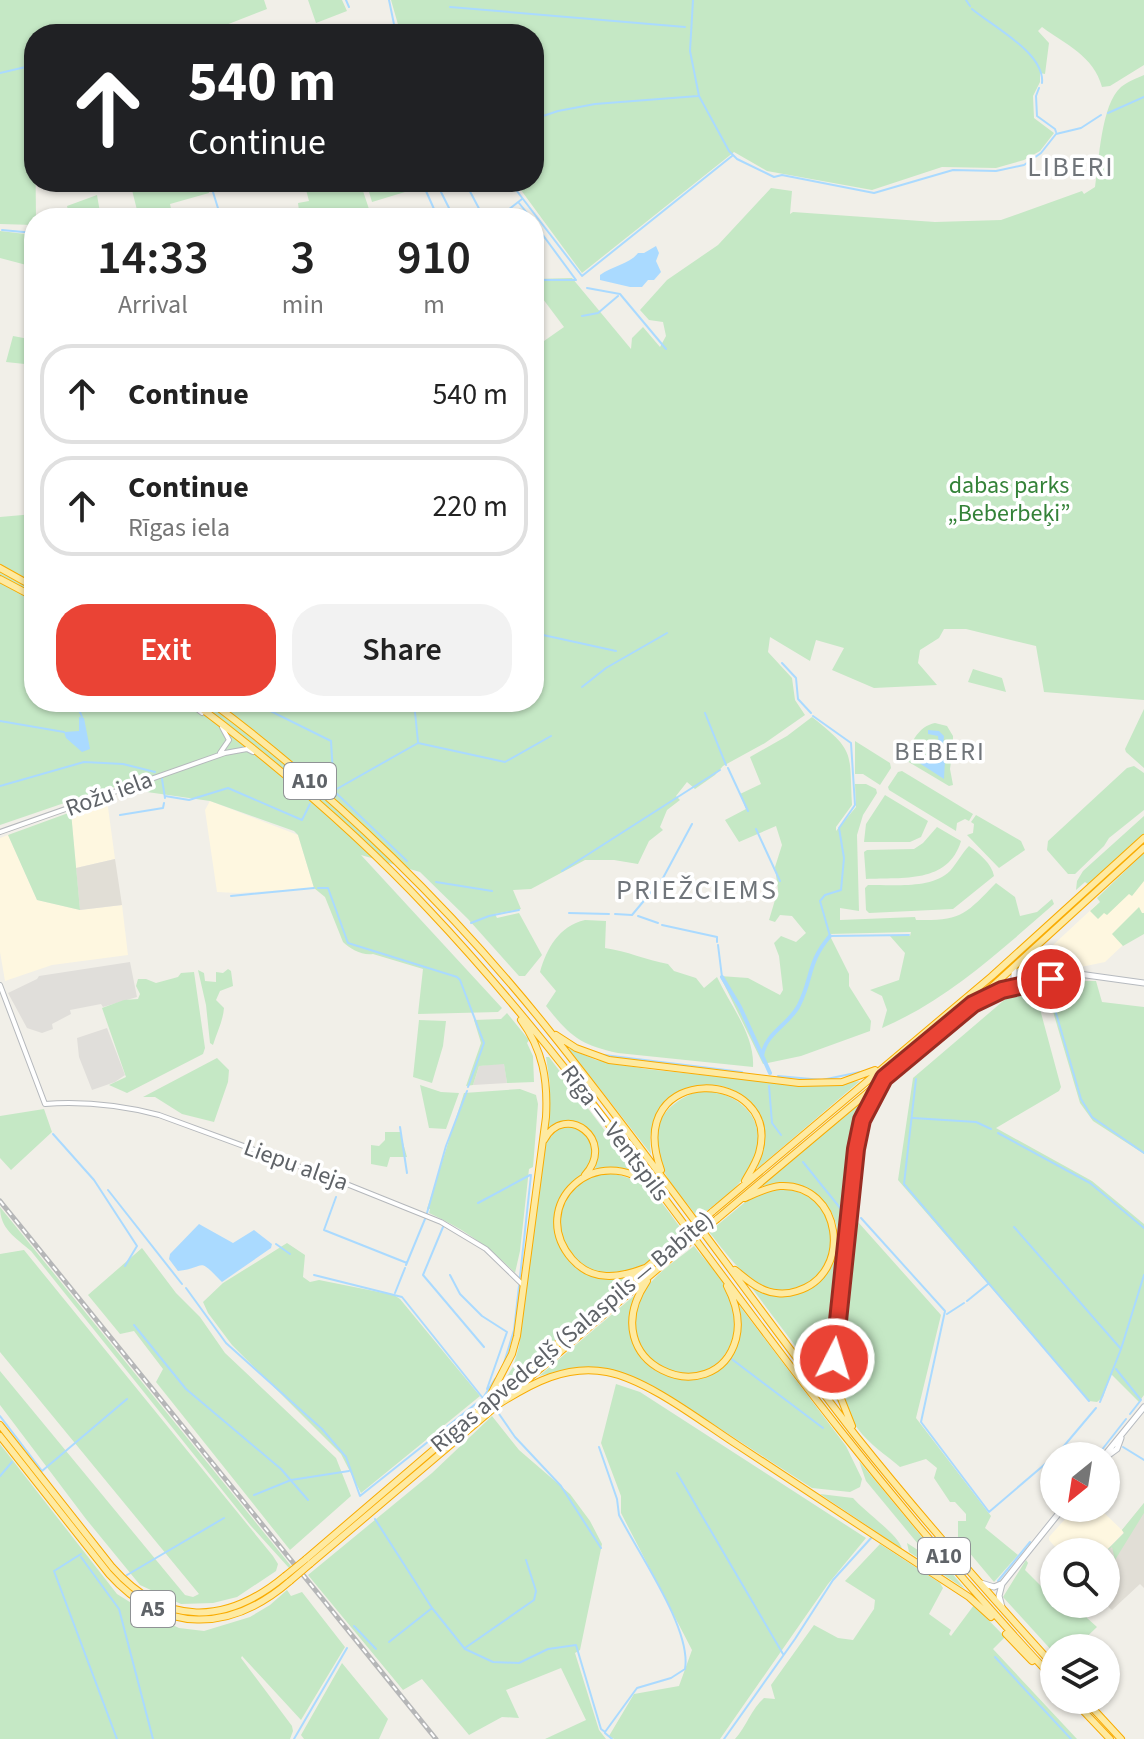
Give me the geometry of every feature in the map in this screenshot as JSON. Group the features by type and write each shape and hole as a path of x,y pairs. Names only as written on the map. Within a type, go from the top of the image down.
{"highway":[{"path":"0,568 24,581"},
{"path":"0,579 24,592"},
{"name":"Rīga — Ventspils","path":"203,712 309,794 388,867 481,967 553,1052 840,1429 989,1609 1040,1665"},
{"name":"Rīga — Ventspils","path":"224,712 318,787 434,900 550,1032 857,1437 1040,1650"},
{"name":"Rīgas apvedceļš (Salaspils — Babīte)","path":"308,1561 499,1404 678,1246 712,1212 992,976 1144,838"},
{"name":"Rīgas apvedceļš (Salaspils — Babīte)","path":"678,1246 739,1201 973,1004 1144,848"},
{"path":"480,1410 497,1387 512,1354 543,1144 547,1094 541,1058 528,1029 481,967"},
{"path":"550,1032 576,1048 609,1060 799,1083 842,1082 882,1067"},
{"path":"857,1437 835,1376 835,1341 856,1149 862,1120 884,1078"},
{"path":"663,1178 653,1147 654,1129 660,1113 682,1093 698,1087 715,1087 740,1097 753,1112 759,1127 759,1154 742,1188"},
{"path":"543,1144 549,1133 561,1125 572,1124 586,1131 596,1152 591,1168 566,1195 558,1216 560,1237 567,1253 582,1269 599,1276 650,1271"},
{"path":"583,1178 598,1171 619,1170 643,1180 664,1197"},
{"path":"726,1262 761,1289 791,1293 817,1281 833,1255 835,1232 832,1219 822,1204 809,1193 778,1186 739,1201"},
{"path":"650,1271 633,1308 632,1330 636,1345 647,1361 659,1369 679,1376 694,1376 722,1362 731,1351 738,1331 736,1305 713,1262"},
{"name":"Rīgas apvedceļš (Salaspils — Babīte)","path":"0,1436 109,1574 128,1593 149,1607 184,1619 218,1618 250,1609 480,1410 650,1271"},
{"path":"499,1404 537,1380 578,1371 608,1372 647,1387 969,1597 1040,1667"},
{"name":"Rīgas apvedceļš (Salaspils — Babīte)","path":"0,1425 112,1567 151,1601 181,1611 218,1611 251,1601 287,1579"},
{"path":"1086,1714 1110,1739"},
{"path":"1098,1714 1121,1739"}],"main road":[{"path":"1014,968 1015,981 1027,984"},
{"path":"973,1004 993,994 1027,984 1079,974 1144,983"},
{"path":"1117,1442 1144,1407"},
{"path":"1002,1608 999,1596 1002,1584 1052,1522"},
{"path":"977,1580 990,1587 1002,1584"}],"street":[{"path":"202,712 226,731 228,744 218,755"},
{"name":"Rožu iela","path":"0,832 240,749 253,752 309,794"},
{"name":"Liepu aleja","path":"0,985 45,1104 91,1102 159,1115 339,1181 441,1222 486,1249 524,1285"}],"shaded area":[{"path":"107,800 115,859 76,868 71,812"},
{"path":"210,801 298,835 314,888 217,892 205,810"},
{"path":"8,835 37,900 80,910 122,905 128,955 52,965 5,981 0,952 0,838"},
{"path":"115,859 122,905 80,910 76,868"},
{"path":"1144,875 1144,933 1123,945 1105,962 1028,978 1022,971 1045,952 1047,954 1054,949 1052,946 1096,905"},
{"path":"130,962 137,997 103,1007 101,1004 70,1010 71,1014 52,1024 53,1029 42,1033 27,1028 8,993 39,976"},
{"path":"107,1028 125,1075 92,1090 79,1057 77,1038"},
{"path":"504,1063 507,1083 473,1085 479,1066"},
{"path":"1144,1503 1144,1588 1140,1584 1120,1603 1119,1538 1124,1533 1122,1530"},
{"path":"1062,1522 1114,1522 1124,1532 1118,1538 1049,1537"}],"green space":[{"path":"0,0 264,0 267,9 229,24 24,24 24,192 36,192 36,208 24,208 24,225 0,224"},
{"path":"308,0 342,0 347,11 316,23"},
{"path":"391,0 1144,0 1144,65 1110,86 1102,87 1086,59 1042,27 1038,31 1049,43 1045,74 1040,73 1040,82 1033,96 1034,118 1054,133 1040,151 1024,160 996,168 942,167 872,190 767,171 734,152 582,273 544,221 544,208 534,208 522,192 544,192 544,24 398,24"},
{"name":"dabas parks „Beberbeķi”","path":"1144,75 1144,700 1044,692 1036,646 966,629 944,629 939,638 920,650 918,663 937,685 874,688 832,670 844,648 816,640 810,661 770,637 768,652 792,678 795,700 805,715 765,743 723,766 695,789 687,782 676,796 680,800 667,810 660,827 663,830 649,841 638,864 585,860 531,889 513,890 521,909 495,914 497,918 519,913 542,955 525,976 519,976 420,872 361,855 502,1008 498,1012 418,1014 423,969 361,953 343,942 325,897 314,888 298,835 294,831 210,801 140,791 138,794 111,787 0,825 0,517 24,515 24,712 544,712 544,341 564,327 544,300 544,279 572,278 631,349 632,338 643,327 660,347 666,336 663,322 649,320 640,310 667,280 718,245 771,188 792,191 790,214 935,222 1001,220 1082,191 1084,194 1095,187 1109,106 1114,95 1129,82"},
{"path":"132,192 209,192 170,204 171,208 136,208"},
{"path":"307,192 363,192 369,208 299,208 298,203 309,201"},
{"path":"369,192 405,192 372,202"},
{"path":"97,195 99,208 68,208"},
{"path":"0,231 24,234 24,264 0,258"},
{"path":"13,336 24,338 24,364 6,362"},
{"path":"973,669 1002,678 1006,692 968,682"},
{"path":"1144,709 1144,768 1125,749"},
{"path":"812,717 843,746 850,763 852,805 836,831 856,807 855,784 866,784 876,789 877,793 863,815 857,835 859,911 840,908 840,920 915,917 916,920 931,920 953,917 969,909 996,883 1015,897 1020,916 1037,912 1052,899 1054,904 951,989 882,1028 887,1010 882,996 870,990 899,980 905,953 890,936 910,936 911,932 829,934 849,974 849,986 871,1021 870,1031 801,1056 763,1064 720,976 748,978 780,995 783,990 779,956 774,943 781,936 796,942 806,933 792,916 780,915 775,922 769,920 778,890 775,867 782,845 776,826 739,842 725,820 746,809 740,794 761,784 750,757 787,736"},
{"path":"935,723 947,726 953,736 953,746 947,753 952,753 950,769 953,785 949,786 907,761 915,738 924,728"},
{"path":"855,741 890,763 891,768 880,785 863,774 855,774"},
{"path":"1134,766 1144,773 1144,810 1109,838 1075,874 1068,874 1047,850 1048,841 1127,768"},
{"path":"902,771 973,814 969,821 965,819 957,823 956,831 889,790 898,772"},
{"path":"885,795 928,821 921,837 910,842 864,842 866,824"},
{"path":"71,812 80,910 37,900 8,835"},
{"path":"976,815 1021,841 1025,850 999,868 967,835 973,833 974,824 971,822"},
{"path":"1144,816 1144,835 1089,885 1085,882 1076,890 1083,871"},
{"path":"937,827 961,841 946,865 922,875 866,879 864,852 914,849"},
{"path":"969,846 988,863 994,876 953,909 869,913 866,910 865,888 868,885 911,885 932,881 950,871"},
{"path":"1144,853 1144,881 1132,896 1129,894 1107,915 1104,913 1098,919 1090,911 1100,902 1097,898"},
{"path":"1139,907 1144,913 1144,934 1123,946 1112,934"},
{"path":"585,920 606,921 605,948 668,964 674,971 696,978 704,988 717,977 746,1032 753,1067 618,1053 585,1043 569,1032 546,1006 556,991 540,972 555,939 568,927"},
{"path":"228,969 233,986 220,991 216,1000 224,1008 213,1045 210,1043 198,970 204,973 205,981 216,982 216,972 223,973"},
{"path":"194,972 205,1048 203,1054 127,1093 109,1085 126,1077 102,1008 124,1000 138,999 138,979 156,983 178,977 181,973"},
{"path":"1076,981 1096,981 1102,1002 1144,1007 1144,1154 1093,1121 1080,1103 1049,998 1053,987"},
{"path":"1028,989 1037,998 1061,1087 996,1128 1092,1181 1144,1224 1144,1395 1139,1402 1111,1374 1103,1397 1097,1402 1089,1401 898,1180 913,1078 1009,996"},
{"path":"507,1013 529,1040 534,1082 507,1083 504,1064 479,1066 473,1085 466,1086 481,1043 474,1020 501,1019"},
{"path":"419,1020 446,1021 443,1046 432,1083 413,1077"},
{"path":"568,1048 596,1060 646,1069 809,1086 860,1081 757,1169 763,1139 757,1113 743,1096 724,1087 702,1085 681,1092 663,1105 652,1126 651,1154"},
{"path":"546,1057 637,1173 618,1167 595,1169 597,1145 589,1130 583,1126 560,1124 545,1131 550,1084"},
{"path":"217,1058 229,1070 214,1122 182,1114 155,1097 143,1097"},
{"path":"420,1085 441,1092 459,1093 446,1129 429,1128"},
{"path":"520,1089 536,1095 538,1104 533,1167 529,1169 515,1273 475,1239 427,1209 464,1093"},
{"path":"701,1090 734,1099 745,1108 753,1118 758,1145 744,1177 729,1194 698,1218 665,1173 656,1140 662,1118 668,1110 688,1095"},
{"path":"874,1091 862,1116 831,1354 839,1404 751,1287 780,1295 804,1291 822,1277 834,1258 838,1236 833,1215 818,1198 792,1188 762,1186"},
{"path":"44,1109 52,1132 11,1170 0,1158 0,1116"},
{"path":"570,1127 588,1138 593,1153 587,1170 562,1198 557,1216 561,1248 568,1260 594,1276 610,1279 629,1277 499,1389 513,1367 519,1346 544,1144 559,1128"},
{"path":"385,1132 400,1132 407,1157 390,1157 387,1167 371,1164 371,1145 379,1146 385,1140"},
{"path":"606,1173 643,1185 659,1199 683,1231 652,1260 630,1272 609,1274 590,1269 576,1258 560,1228 561,1211 568,1194 582,1181"},
{"path":"779,1188 808,1196 825,1213 832,1233 829,1255 818,1274 802,1287 780,1290 748,1276 709,1232 750,1198"},
{"path":"0,1207 291,1566 289,1568 251,1526 31,1251 10,1232 3,1221"},
{"path":"858,1222 941,1315 916,1418 991,1516 985,1528 1018,1555 994,1582 958,1539 958,1521 966,1521 966,1514 955,1502 950,1502 934,1478 937,1468 926,1459 900,1467 862,1434 847,1408 838,1357 839,1329 854,1223"},
{"path":"287,1243 305,1255 303,1277 310,1282 319,1280 394,1295 400,1299 480,1396 361,1493 341,1454 232,1345 203,1302 223,1283"},
{"path":"694,1246 730,1294 735,1328 731,1343 718,1363 700,1372 680,1373 661,1366 646,1353 636,1336 635,1314 649,1284"},
{"path":"142,1248 176,1293 200,1317 225,1353 336,1458 351,1496 290,1550 156,1382 163,1369 134,1331 120,1334 88,1295"},
{"path":"24,1250 273,1556 278,1564 276,1571 237,1597 213,1603 181,1604 140,1585 86,1519 0,1405 0,1371 185,1595 193,1597 199,1594 0,1352 0,1254"},
{"path":"635,1295 629,1327 637,1352 654,1369 677,1378 701,1376 722,1364 736,1341 739,1305 846,1446 862,1479 860,1487 850,1492 812,1488 674,1399 631,1377 593,1368 569,1369 539,1376"},
{"path":"616,1384 640,1392 866,1538 828,1584 720,1739 614,1739 609,1736 634,1694 679,1686 692,1650 621,1513 621,1496 601,1443"},
{"path":"492,1416 519,1450 570,1494 602,1544 580,1650 575,1653 599,1730 606,1739 545,1739 586,1720 561,1668 506,1690 519,1718 502,1717 469,1735 422,1679 403,1690 308,1575 432,1473"},
{"path":"0,1444 117,1594 149,1614 179,1628 204,1631 250,1617 287,1590 291,1596 302,1592 345,1647 301,1720 241,1658 292,1726 290,1739 0,1739"},
{"path":"859,1461 965,1589 909,1552 907,1543 921,1552 923,1550 866,1481"},
{"path":"820,1494 853,1498 889,1531 902,1549"},
{"path":"1144,1503 1144,1513 1120,1552 1122,1530"},
{"path":"880,1544 940,1583 943,1588 929,1614 951,1630 951,1636 974,1605 1005,1637 993,1649 1040,1699 1040,1714 1054,1714 1077,1739 735,1739 764,1698 775,1699 771,1685 814,1625 838,1638 853,1640 874,1609 875,1600 845,1581"},
{"path":"1026,1560 1025,1570 1040,1585 1040,1618 1087,1618 1097,1627 1090,1634 1040,1634 1040,1638 1003,1597"},
{"path":"342,1663 388,1719 379,1739 304,1739 301,1735"}],"water":[{"path":"656,246 659,253 656,261 661,272 654,280 648,280 642,287 630,287 600,280 600,275"},
{"path":"79,717 84,718 90,749 82,752 66,738 64,732 79,731"},
{"path":"928,730 939,731 944,736 943,746 934,752 932,759 945,760 944,779 913,759 917,753 928,759 932,748 939,745 938,736 928,734"},
{"path":"199,1224 233,1243 254,1230 272,1244 271,1248 222,1282 201,1265 178,1271 169,1259 170,1254"}],"waterway":[{"path":"346,0 349,7"},
{"path":"389,0 394,24"},
{"path":"693,0 690,51 699,96 729,151 737,159 774,177 782,175 874,193 953,170 996,171 1024,165 1041,153 1056,134 1081,128 1101,115"},
{"path":"966,0 970,6"},
{"path":"450,7 685,27"},
{"path":"972,9 1026,51 1041,72 1042,83"},
{"path":"0,73 24,67"},
{"path":"1039,88 1036,96 1037,116 1056,132"},
{"path":"544,116 595,104 698,96"},
{"path":"1108,113 1144,97"},
{"path":"544,226 582,276 732,156"},
{"path":"213,192 218,208"},
{"path":"426,192 434,208"},
{"path":"441,192 449,208"},
{"path":"470,192 479,208"},
{"path":"518,192 530,208"},
{"path":"511,208 522,199"},
{"path":"519,203 523,208"},
{"path":"2,230 24,232"},
{"path":"544,237 576,280"},
{"path":"544,280 575,280"},
{"path":"587,288 620,294 666,349"},
{"path":"582,316 598,313 618,296"},
{"path":"582,687 606,668 667,633"},
{"path":"544,635 616,651"},
{"path":"782,663 796,678 798,699 811,713"},
{"path":"80,712 82,717"},
{"path":"272,712 331,741 334,791 407,861"},
{"path":"415,712 418,742"},
{"path":"705,713 726,765"},
{"path":"813,716 851,743 855,805 839,828 844,858 841,890 825,895 820,901 830,936 909,935"},
{"path":"0,721 64,732"},
{"path":"335,790 418,743 505,762 551,736"},
{"path":"0,786 84,762 123,764 155,772"},
{"path":"728,768 748,811"},
{"path":"562,871 720,770"},
{"path":"162,779 165,798"},
{"path":"165,796 189,800 228,788 302,820 310,804"},
{"path":"120,815 163,808 164,803"},
{"path":"615,914 632,915 663,878 692,824"},
{"path":"756,829 780,881"},
{"path":"436,882 492,891"},
{"path":"231,896 314,888"},
{"path":"318,888 328,888 348,943 460,980 484,1043 468,1087"},
{"path":"471,923 519,910"},
{"path":"569,913 609,914"},
{"path":"638,916 658,923"},
{"path":"662,925 717,937 717,942"},
{"path":"762,1056 768,1041 799,1005 814,962 830,936"},
{"path":"718,945 722,977"},
{"path":"722,977 740,1007 770,1073"},
{"path":"1051,996 1081,1099 1092,1117 1144,1153"},
{"path":"604,1055 742,1072"},
{"path":"778,1076 822,1080 860,1072"},
{"path":"916,1079 904,1184 1089,1401"},
{"path":"769,1086 772,1123 781,1135"},
{"path":"427,1213 446,1146 467,1091"},
{"path":"913,1118 976,1122 991,1129"},
{"path":"400,1127 407,1173"},
{"path":"998,1133 1090,1183 1144,1228"},
{"path":"53,1134 94,1180 137,1246 125,1266"},
{"path":"803,1162 845,1214"},
{"path":"478,1203 530,1175"},
{"path":"520,1277 531,1175"},
{"path":"108,1190 182,1284"},
{"path":"336,1197 324,1230 407,1263"},
{"path":"861,1218 945,1311 921,1422 989,1512 1058,1453 1096,1408"},
{"path":"406,1265 425,1219"},
{"path":"443,1227 423,1275 484,1347"},
{"path":"1014,1227 1121,1349"},
{"path":"276,1244 290,1254"},
{"path":"395,1293 405,1268"},
{"path":"314,1275 402,1297 482,1397"},
{"path":"450,1275 460,1294 482,1316 507,1332 487,1389"},
{"path":"1100,1402 1121,1349 1144,1275"},
{"path":"967,1301 988,1284"},
{"path":"504,1363 514,1330 519,1286"},
{"path":"186,1288 226,1343 322,1429 346,1457 360,1496 483,1398 495,1379"},
{"path":"947,1314 964,1303"},
{"path":"134,1325 186,1389 281,1469 308,1500"},
{"path":"729,1357 823,1428"},
{"path":"1116,1369 1141,1400 1130,1414"},
{"path":"0,1416 42,1471 127,1399"},
{"path":"497,1411 515,1437 561,1486 601,1548"},
{"path":"1108,1442 1126,1419"},
{"path":"375,1519 432,1608 465,1649 493,1662 519,1663 548,1649 576,1645 601,1729 605,1732 637,1688 671,1678 685,1669 685,1652 662,1591 619,1515 617,1499 599,1447"},
{"path":"1123,1447 1144,1460"},
{"path":"0,1476 12,1462"},
{"path":"254,1495 291,1480 349,1471"},
{"path":"677,1473 783,1654"},
{"path":"127,1575 224,1518"},
{"path":"724,1739 833,1580 872,1537"},
{"path":"998,1581 1030,1542"},
{"path":"81,1554 54,1571 117,1739"},
{"path":"81,1557 119,1609 153,1739"},
{"path":"465,1648 534,1600 536,1591 526,1560"},
{"path":"389,1642 432,1608"},
{"path":"354,1626 376,1649"},
{"path":"294,1739 347,1648"},
{"path":"995,1657 1071,1739"},
{"path":"605,1733 612,1739"}],"railway":[{"path":"0,1201 436,1739"}],"district":[{"name":"LIBERI","path":"1071,167"},
{"name":"BEBERI","path":"940,751"},
{"name":"PRIEŽCIEMS","path":"697,890"}],"route":[{"path":"834,1359 856,1149 869,1102 884,1078 973,1004 1002,990 1051,979"}]}
